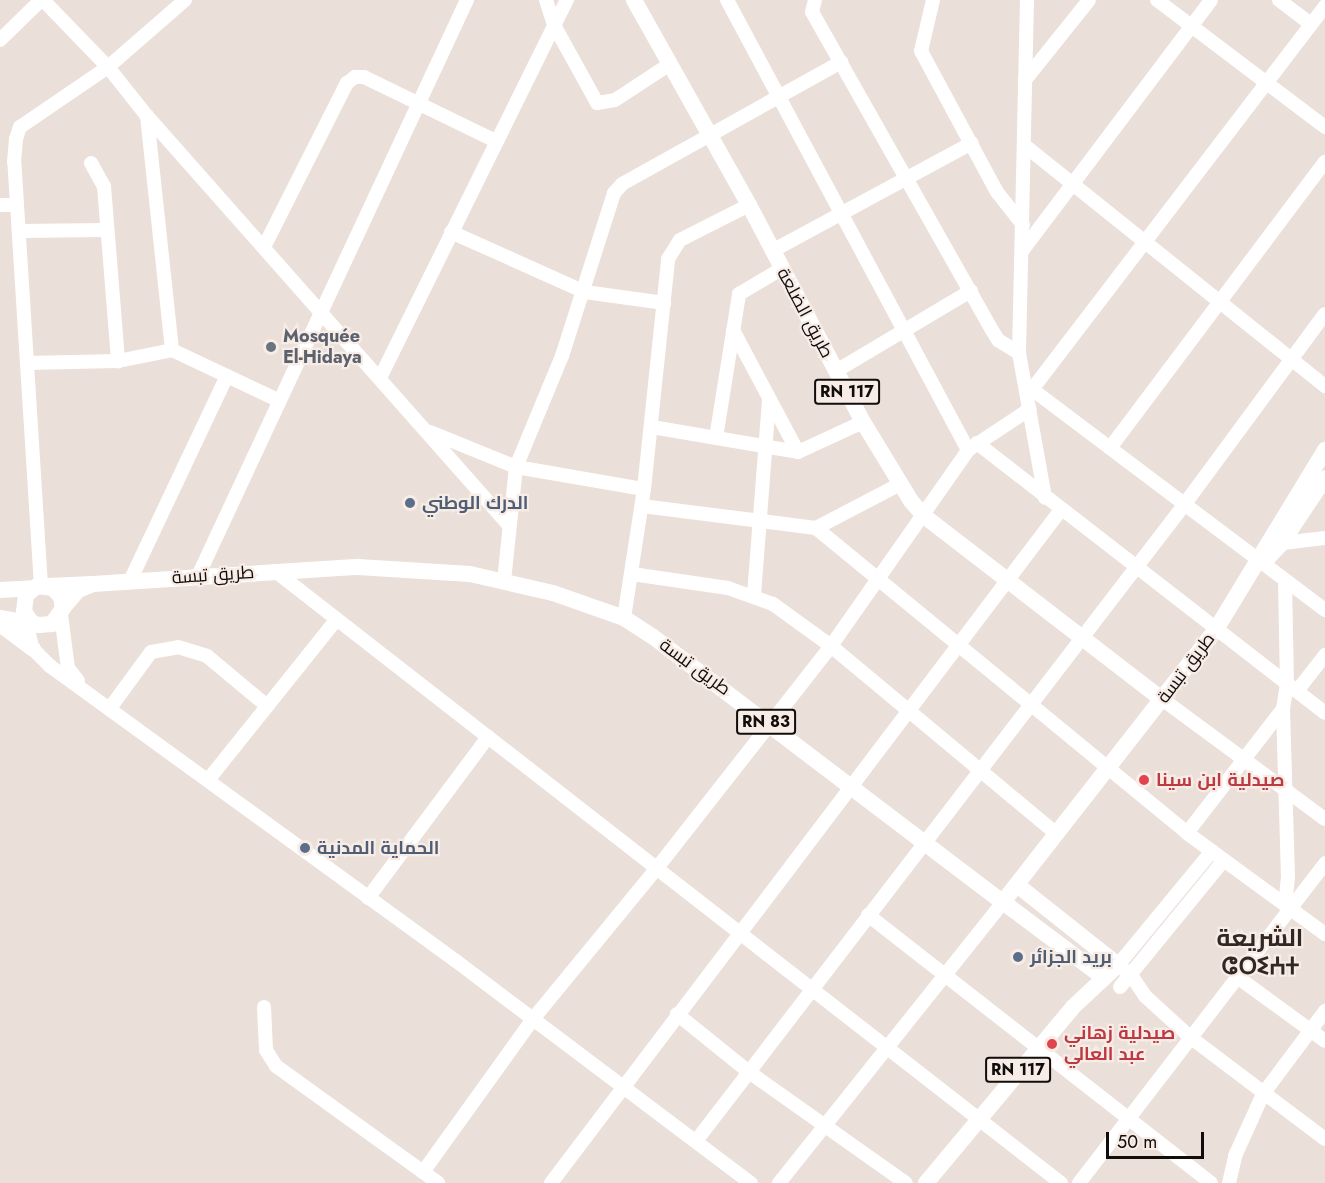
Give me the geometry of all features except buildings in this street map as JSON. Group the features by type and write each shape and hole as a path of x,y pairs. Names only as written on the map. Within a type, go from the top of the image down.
{"main road":[{"name":"طريق الضلعة","path":"634,0 749,205 863,422 900,484 924,516 1009,578 1162,699"},
{"name":"طريق تبسة","path":"1275,544 1325,450"},
{"name":"طريق تبسة","path":"93,584 275,570 358,567 433,569 504,581 553,593 624,618 701,670 1003,902 1215,631 1259,564 1325,478"},
{"name":"RN 83","path":"0,590 93,584"},
{"path":"0,618 27,619 45,626 62,611 78,590 93,584"},
{"path":"27,619 26,595 41,587 58,592 62,611"},
{"path":"0,624 33,648"},
{"path":"1017,885 1125,970"},
{"path":"1003,902 1103,977"},
{"name":"RN 117","path":"926,1183 977,1117 1103,977 1125,970"}],"street":[{"path":"0,40 42,0 108,67 147,116 507,523"},
{"path":"41,587 14,162 20,128 108,67 185,0"},
{"path":"198,576 467,0"},
{"path":"546,0 554,25 597,103 615,100 670,64"},
{"path":"380,378 567,0"},
{"path":"727,0 905,332 972,447 1045,498 1215,631 1325,713"},
{"path":"815,0 812,12 998,340 1019,353"},
{"path":"933,0 920,48 1007,209 1023,225"},
{"path":"1027,0 1019,353 1030,398 1045,498"},
{"path":"1025,80 1089,0"},
{"path":"1157,0 1268,81 1325,127"},
{"path":"1022,250 1211,0"},
{"path":"1279,0 1311,24"},
{"path":"423,1172 532,1019 657,868 831,646 972,447 1030,398 1146,240 1325,6"},
{"path":"504,581 507,523 516,467 585,292 596,244 614,193 622,184 841,62"},
{"path":"264,248 347,83 364,76 496,141"},
{"path":"147,116 172,350"},
{"path":"772,251 972,143"},
{"path":"1024,145 1146,240 1325,386"},
{"path":"1110,448 1325,162"},
{"path":"91,163 104,186 118,361"},
{"path":"0,205 17,205"},
{"path":"624,618 652,427 668,259 680,240 749,205"},
{"path":"19,231 106,230"},
{"path":"451,232 585,292 664,303"},
{"path":"716,438 741,289 782,269"},
{"path":"836,371 971,291"},
{"path":"696,1142 924,841 1184,505 1325,314"},
{"path":"733,330 798,452"},
{"path":"27,363 118,361 172,350 280,401"},
{"path":"130,581 227,376"},
{"path":"1030,398 1110,448 1259,564 1325,610"},
{"path":"754,595 769,401"},
{"path":"652,427 798,452 863,422"},
{"path":"425,430 516,467 644,489"},
{"path":"816,528 900,484"},
{"path":"642,506 816,528 1032,702 1188,833 1325,934"},
{"path":"550,1183 740,934 849,785 1060,511"},
{"path":"1275,544 1325,538"},
{"path":"275,570 1061,1183"},
{"path":"632,574 754,595 773,604 831,646 1057,834"},
{"path":"1285,581 1292,688"},
{"path":"62,611 68,668 83,687"},
{"path":"27,619 33,648 83,687 751,1183"},
{"path":"208,780 337,619"},
{"path":"110,708 151,652 178,647 207,656 267,706"},
{"path":"1188,833 1282,709 1292,688 1325,655"},
{"path":"1162,699 1325,819"},
{"path":"1282,709 1287,791 1287,907"},
{"path":"368,898 488,737"},
{"path":"1120,987 1125,970 1212,851"},
{"path":"1125,970 1224,860"},
{"path":"1078,1183 1287,907 1325,863"},
{"path":"779,1183 944,973 1003,902"},
{"path":"868,915 944,973 1036,1049 1211,1183"},
{"path":"1125,970 1145,996 1190,1037 1325,1139"},
{"path":"1236,976 1325,1041"},
{"path":"1103,977 1120,987 1145,996"},
{"path":"264,1007 266,1050 276,1066 438,1183"},
{"path":"1229,1183 1235,1156 1263,1094 1325,1011"},
{"path":"677,1014 749,1072 826,1124 906,1183"}],"place":[{"name":"Mosquée El-Hidaya","path":"271,347"},
{"name":"الدرك الوطني","path":"410,503"},
{"name":"صيدلية ابن سينا","path":"1144,780"},
{"name":"الحماية المدنية","path":"305,848"},
{"name":"بريد الجزائر","path":"1018,957"},
{"name":"صيدلية زهاني عبد العالي","path":"1052,1044"}],"district":[{"name":"الشريعة ⵛⵔⵉⵄⵜ","path":"1260,952"}]}
